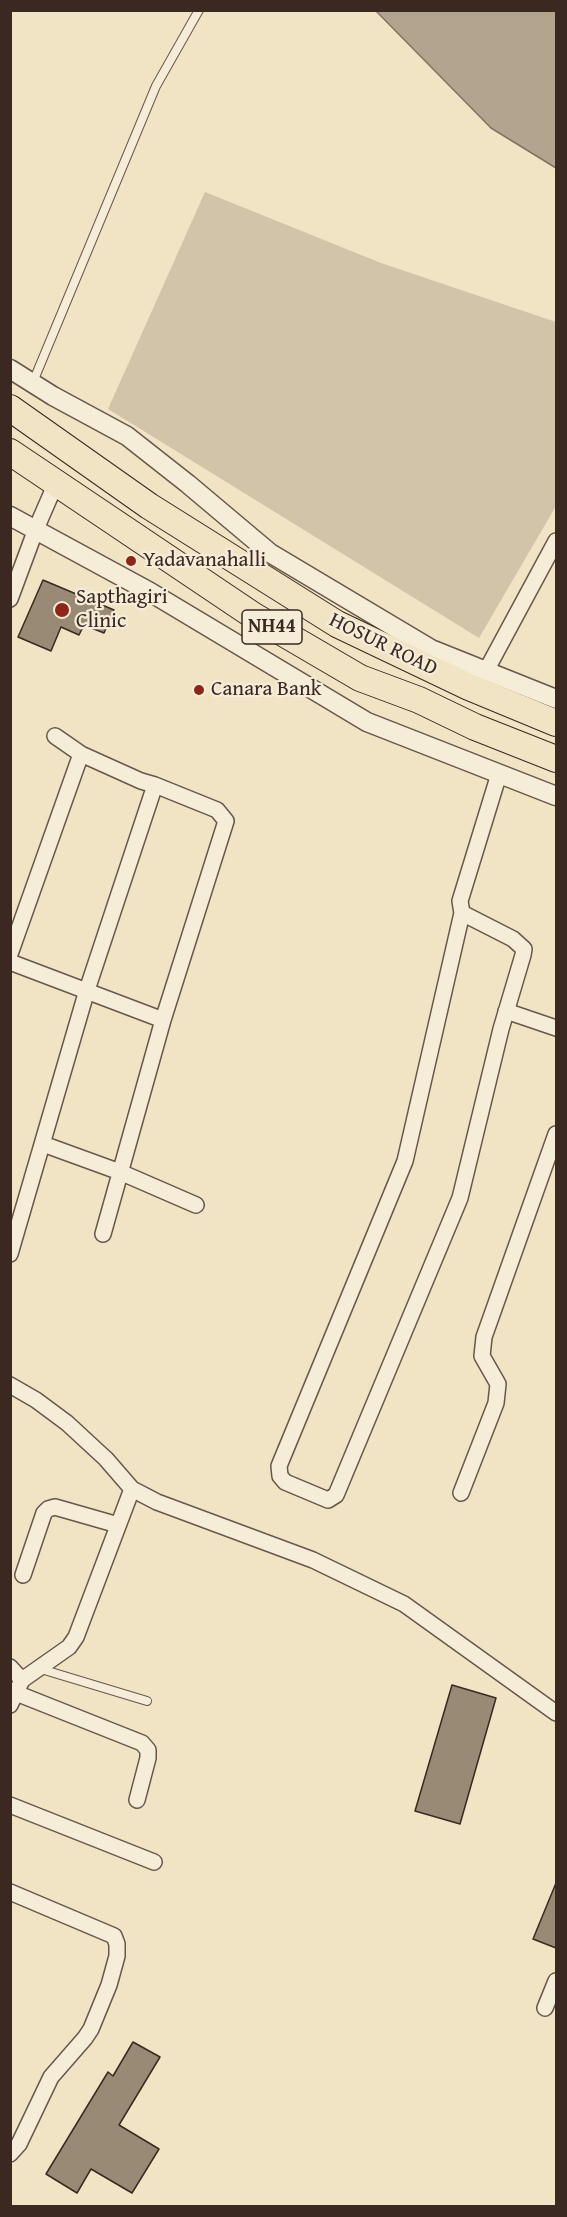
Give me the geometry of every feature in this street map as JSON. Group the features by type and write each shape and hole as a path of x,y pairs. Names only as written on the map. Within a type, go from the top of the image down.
{"highway":[{"name":"HOSUR ROAD","path":"10,408 149,506 337,624 469,687 556,723"},
{"name":"HOSUR ROAD","path":"10,452 254,616 360,678 419,700 475,727 556,759"}],"street":[{"path":"10,369 127,436 270,553 431,649 556,699"},
{"path":"10,599 56,483"},
{"path":"10,516 150,592 367,722 556,796"},
{"path":"486,672 556,541"},
{"path":"55,736 81,754 141,782 217,810 226,821 163,1020 103,1234"},
{"path":"10,954 81,754"},
{"path":"462,913 513,939 524,949 506,1011 460,1198 336,1495 328,1500 285,1482 280,1476 279,1466 405,1161 462,913 460,901 499,774"},
{"path":"10,1254 87,990 154,785"},
{"path":"10,962 163,1020"},
{"path":"506,1011 556,1028"},
{"path":"461,1493 496,1403 498,1384 482,1356 483,1337 556,1134"},
{"path":"43,1144 120,1172 196,1205"},
{"path":"10,1386 36,1400 67,1423 106,1459 132,1489 156,1502 313,1560 404,1604 556,1713"},
{"path":"16,1693 39,1668 69,1647 76,1637 132,1489"},
{"path":"23,1575 44,1513 48,1509 55,1507 118,1525"},
{"path":"10,1667 16,1693"},
{"path":"16,1693 142,1743 148,1750 148,1758 137,1800"},
{"path":"10,1805 154,1862"},
{"path":"10,1892 114,1936 117,1944 117,1956 109,1985 90,2029 51,2077 19,2144 10,2154"},
{"path":"545,2008 556,1981"}],"lane":[{"path":"33,384 156,86 199,10"},
{"path":"39,1668 147,1701"}],"shaded area":[{"path":"376,11 556,11 556,168 491,128"},
{"path":"205,192 381,263 556,322 556,506 479,638 108,409"}],"building":[{"path":"43,580 114,610 104,633 84,625 79,635 61,627 51,651 18,637"},
{"path":"452,1685 496,1698 460,1824 415,1811"},
{"path":"556,1883 556,1948 533,1939"},
{"path":"133,2042 160,2057 119,2125 159,2149 132,2193 91,2169 77,2193 46,2174 108,2072 113,2076"}],"place":[{"name":"Yadavanahalli","path":"131,561"},
{"name":"Sapthagiri Clinic","path":"62,610"},
{"name":"Canara Bank","path":"199,690"}]}
